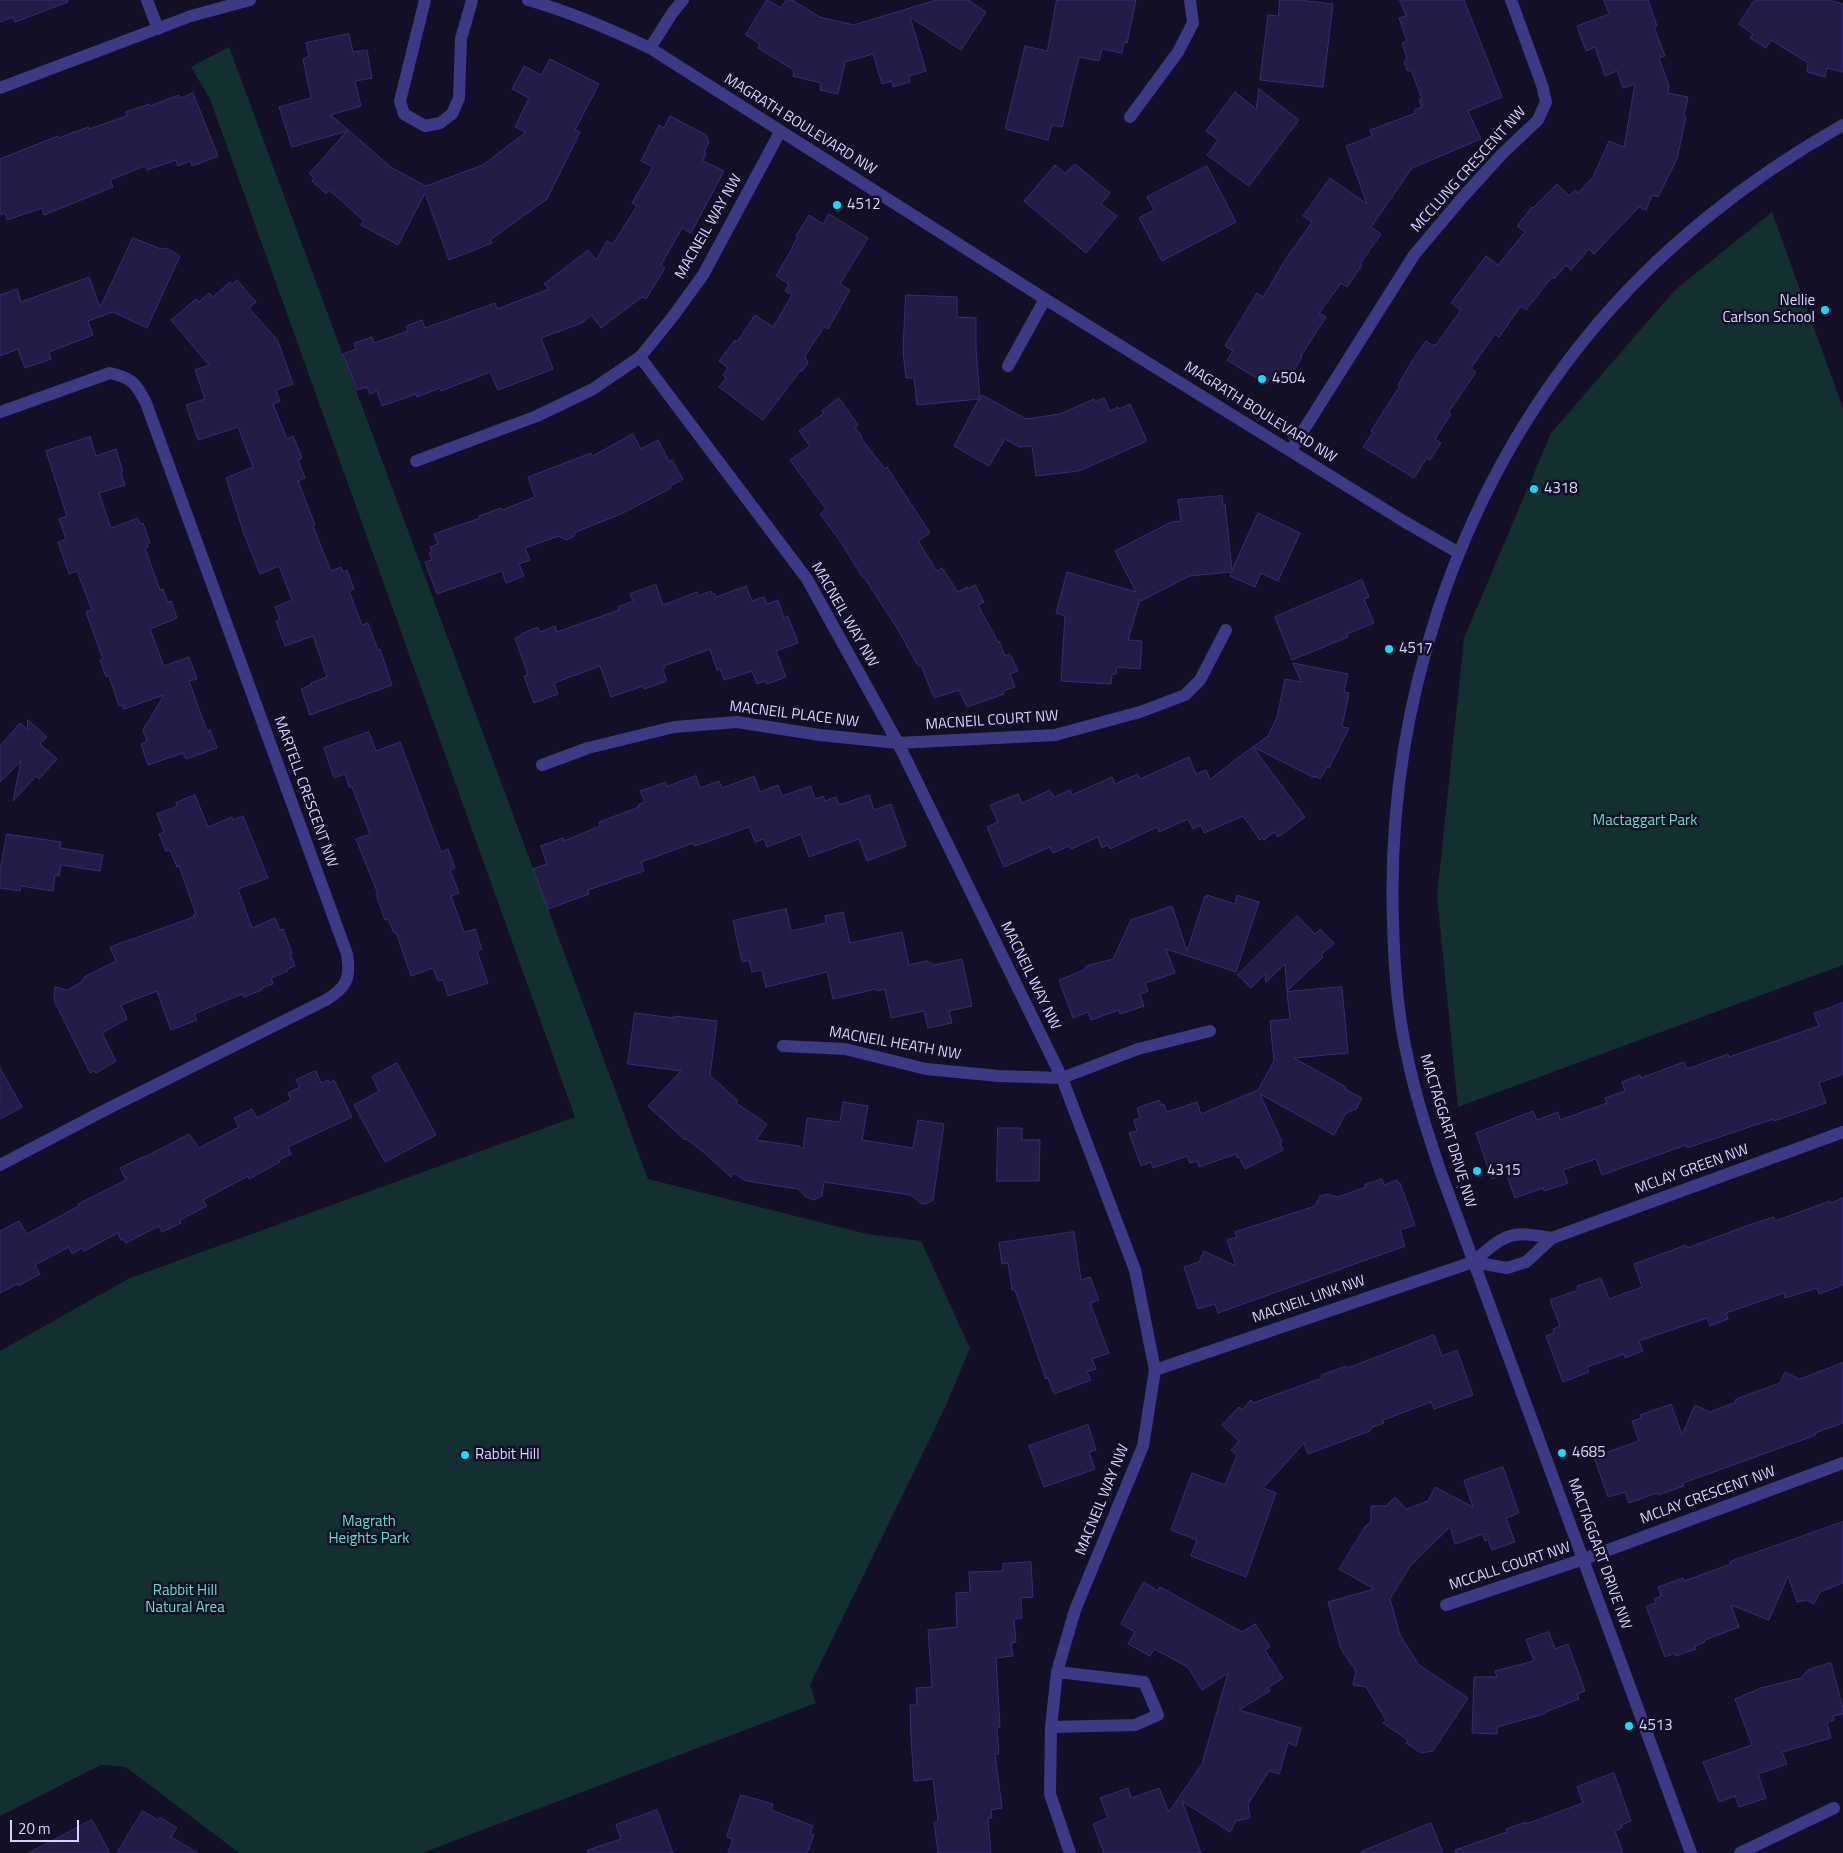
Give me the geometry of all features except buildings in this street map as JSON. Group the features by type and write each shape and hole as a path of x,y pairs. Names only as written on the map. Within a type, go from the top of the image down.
{"street":[{"path":"147,0 158,29"},
{"path":"0,88 191,16 250,0"},
{"path":"425,0 400,101 404,114 425,126 440,123 452,114 459,98 461,39 472,0"},
{"name":"MAGRATH BOULEVARD NW","path":"528,0 600,24 650,48 1044,299 1397,517 1460,553"},
{"path":"650,48 683,0"},
{"path":"1130,117 1178,52 1193,23 1190,0"},
{"name":"MCCLUNG CRESCENT NW","path":"1291,450 1414,255 1502,154 1538,120 1546,102 1542,85 1510,0"},
{"name":"MACTAGGART DRIVE NW","path":"1691,1853 1430,1141 1406,1055 1398,1003 1392,906 1395,810 1401,759 1415,688 1438,612 1474,519 1493,481 1543,396 1587,336 1614,304 1672,248 1737,194 1780,163 1843,125"},
{"name":"MACNEIL WAY NW","path":"416,461 538,416 593,389 640,356 703,275 780,132"},
{"path":"1008,366 1044,299"},
{"name":"MACNEIL WAY NW","path":"640,356 808,579 898,743 1062,1078 1135,1270 1155,1370 1143,1446 1075,1610 1057,1672 1051,1726 1050,1794 1070,1853"},
{"name":"MARTELL CRESCENT NW","path":"0,412 110,373 128,377 138,386 146,403 347,954 349,967 348,979 343,987 326,1000 109,1108 0,1165"},
{"name":"MACNEIL COURT NW","path":"898,743 1054,735 1140,712 1184,695 1200,680 1226,630"},
{"name":"MACNEIL PLACE NW","path":"542,766 588,748 674,727 737,722 820,735 898,743"},
{"path":"1062,1078 1138,1048 1210,1031"},
{"name":"MACNEIL HEATH NW","path":"783,1046 845,1049 926,1069 999,1076 1062,1078"},
{"name":"MCLAY GREEN NW","path":"1473,1262 1507,1268 1526,1262 1552,1238 1843,1132"},
{"name":"MCLAY GREEN NW","path":"1473,1262 1499,1240 1520,1233 1552,1238"},
{"name":"MACNEIL LINK NW","path":"1155,1370 1473,1262"},
{"name":"MCLAY CRESCENT NW","path":"1584,1559 1843,1463"},
{"name":"MCCALL COURT NW","path":"1446,1605 1584,1559"},
{"path":"1051,1726 1135,1726 1158,1715 1144,1682 1057,1672"},
{"path":"1740,1853 1834,1808"}],"green space":[{"name":"Rabbit Hill Natural Area","path":"229,47 648,1179 867,1234 921,1241 970,1348 944,1410 810,1685 816,1703 422,1853 239,1853 126,1767 101,1765 0,1816 0,1351 130,1278 575,1117 210,99 191,67"},
{"name":"Mactaggart Park","path":"1772,212 1843,408 1843,965 1458,1107 1437,896 1464,638 1551,433 1675,290"}],"place":[{"name":"4512","path":"837,205"},
{"name":"Nellie Carlson School","path":"1825,310"},
{"name":"4504","path":"1262,379"},
{"name":"4318","path":"1534,489"},
{"name":"4517","path":"1389,649"},
{"name":"4315","path":"1477,1171"},
{"name":"4685","path":"1562,1453"},
{"name":"Rabbit Hill","path":"465,1455"},
{"name":"4513","path":"1629,1726"}],"park label":[{"name":"Magrath Heights Park","path":"369,1530"}]}
